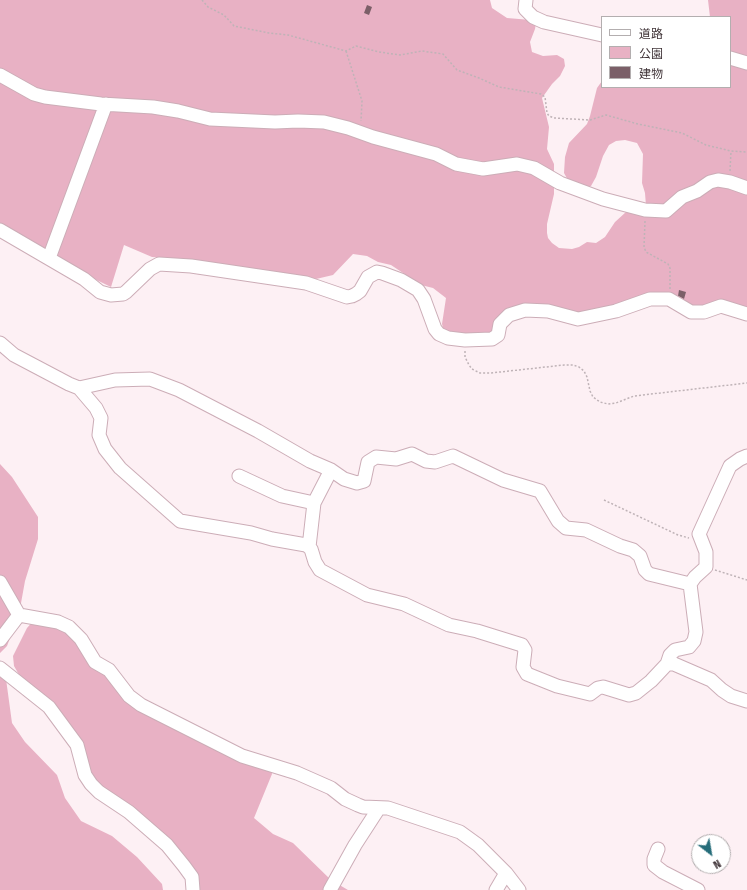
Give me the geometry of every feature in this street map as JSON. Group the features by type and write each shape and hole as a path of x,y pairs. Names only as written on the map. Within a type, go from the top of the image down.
{"street":[{"path":"526,0 525,8 532,17 544,22 601,35"},
{"path":"731,58 747,63"},
{"path":"0,75 34,94 45,97 106,104 153,106 178,110 210,119 275,122 324,122 360,131 374,137 436,154 456,164 483,169 517,164 534,168 560,183 603,199 645,210 666,211 682,197 697,191 710,182 718,180 730,182 747,188"},
{"path":"49,258 106,104"},
{"path":"0,230 84,279 100,292 111,295 123,294 150,269 159,264 191,266 306,283 347,297 356,294 368,277 377,272 382,273 401,280 418,290 424,299 435,329 439,334 448,338 465,340 492,339 498,335 500,324 509,315 525,310 548,311 578,319 616,311 650,299 669,299 691,312 704,312 722,306 747,314"},
{"path":"0,343 14,355 78,388 96,408 100,418 99,435 106,449 120,468 180,521 251,533 272,539 306,545 311,549 315,562 320,570 367,595 404,604 449,625 477,631 522,645 525,650 523,667 527,674 557,686 590,694 602,687 629,696 636,693 651,681 667,664 670,655 675,650 688,647 694,641 696,632 690,584 706,567 706,552 699,534 730,466 747,456"},
{"path":"78,388 115,380 150,379 179,390 258,431 310,461 331,470 344,479 357,483 364,481 368,462 376,457 396,458 412,454 426,461 436,462 453,456 503,480 540,491 558,521 566,528 586,530 620,546 633,550 640,556 645,570 649,574 690,584"},
{"path":"309,547 314,502 331,470"},
{"path":"239,476 282,496 314,502"},
{"path":"0,582 19,615 58,622 69,627 81,639 95,662 109,670 130,696 141,705 242,756 296,773 331,788 345,799 358,806 388,808 460,832 478,845 506,873 519,890"},
{"path":"0,640 19,615"},
{"path":"667,664 674,664 711,680 727,694 747,702"},
{"path":"0,668 49,707 77,746 85,775 91,784 129,812 167,846 192,877 193,890"},
{"path":"330,890 355,845 379,808"},
{"path":"658,849 654,859 654,865 663,872 698,890"},
{"path":"496,890 506,873"}],"path":[{"path":"202,0 208,7 224,15 234,26 269,33 288,34 346,51 356,46 379,52 400,55 422,51 443,54 457,70 499,87 541,94 545,97 547,113 549,116 554,118 590,120 606,115 638,124 682,133 706,145 731,151 747,152"},
{"path":"346,51 362,101 360,131"},
{"path":"730,182 731,151"},
{"path":"645,210 644,247 646,252 668,264 670,268 669,299"},
{"path":"465,340 466,357 469,365 472,369 480,373 572,365 579,367 584,371 593,397 600,402 608,404 616,403 634,396 747,383"},
{"path":"604,500 678,535 686,538 701,538"},
{"path":"706,567 747,580"}],"green space":[{"path":"0,0 490,0 492,8 507,18 531,20 536,23 530,42 532,52 543,56 557,55 564,59 565,66 560,76 542,98 549,127 547,149 554,164 554,194 547,224 547,233 548,238 552,243 559,248 572,249 587,242 596,243 605,237 615,222 626,212 638,212 646,206 645,193 642,183 643,154 637,143 625,140 616,141 609,145 591,186 586,188 569,182 564,173 565,157 569,143 587,124 597,88 601,82 601,88 731,88 731,16 710,16 708,0 747,0 747,308 702,309 666,295 618,307 579,312 515,307 492,334 445,334 442,324 446,298 433,288 421,285 391,265 378,262 367,256 353,254 333,275 316,279 259,273 218,276 197,274 171,258 152,257 124,245 111,287 0,233"},
{"path":"0,464 12,477 38,517 38,539 25,581 19,614 7,646 0,653"},
{"path":"36,618 87,639 97,652 102,665 139,703 271,768 272,774 254,818 273,834 293,843 331,880 348,890 200,890 194,874 94,779 86,761 22,680 14,666 13,656 27,628"},
{"path":"0,670 6,679 12,723 25,742 57,775 65,798 81,821 112,836 137,857 162,884 163,890 0,890"}],"building":[{"path":"367,5 372,7 369,15 364,13"},
{"path":"679,290 686,292 684,299 678,296"}]}
